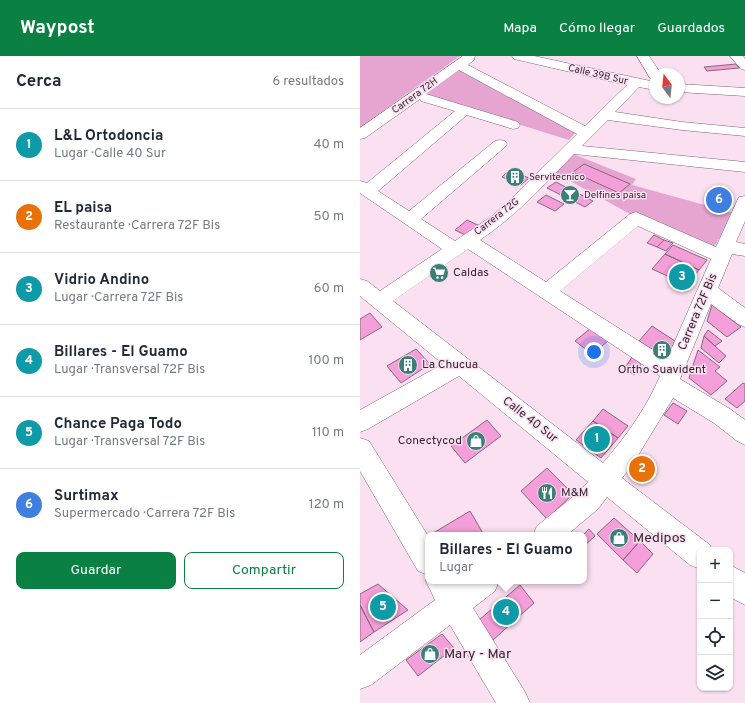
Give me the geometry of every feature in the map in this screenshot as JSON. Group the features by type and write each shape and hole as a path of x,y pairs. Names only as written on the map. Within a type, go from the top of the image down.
{"street":[{"name":"Carrera 72H","path":"360,135 471,56"},
{"name":"Calle 39B Sur","path":"518,56 649,85"},
{"path":"558,66 568,56"},
{"path":"643,56 651,68"},
{"path":"736,56 745,66"},
{"path":"459,64 587,133"},
{"name":"Carrera 72G","path":"379,301 512,208 636,83"},
{"path":"685,88 745,92"},
{"path":"426,98 513,125"},
{"path":"465,110 364,188 410,219 546,292 670,378 745,434"},
{"path":"605,115 682,126 745,132"},
{"path":"410,219 500,144"},
{"path":"571,149 745,167"},
{"name":"Carrera 72F Bis","path":"550,532 589,500 622,459 652,413 670,378 745,202"},
{"path":"546,292 636,218 724,252 745,250"},
{"name":"Calle 40 Sur","path":"360,286 697,553"},
{"path":"708,290 745,319"},
{"path":"360,422 460,365"},
{"path":"360,449 425,556"},
{"path":"733,581 745,590"},
{"path":"360,674 447,593 476,584"},
{"path":"447,593 514,703"}],"shaded area":[{"path":"360,56 460,56 360,127"},
{"path":"460,68 576,132 569,140 425,95"},
{"path":"573,154 636,179 632,185 734,213 714,247 630,214 554,172"}],"building":[{"path":"736,64 739,68 707,71 704,67"},
{"path":"584,164 630,184 619,193 573,172"},
{"name":"Servitecnico","path":"509,170 529,178 521,185 502,177"},
{"name":"Delfines paisa","path":"556,182 593,201 585,207 547,188"},
{"path":"546,195 564,204 555,211 537,202"},
{"path":"467,220 480,226 467,236 455,230"},
{"path":"654,235 664,240 657,247 647,243"},
{"path":"664,240 673,243 666,251 657,247"},
{"path":"673,245 707,260 699,270 665,254"},
{"path":"665,254 699,270 687,285 652,269"},
{"path":"712,305 741,327 727,337 707,321"},
{"path":"370,313 382,327 360,340 360,319"},
{"name":"Ortho Suavident","path":"652,326 675,341 667,359 639,341"},
{"path":"591,328 608,341 592,354 575,341"},
{"path":"708,330 722,341 715,346 704,336"},
{"path":"704,336 726,356 719,363 701,348"},
{"name":"La Chucua","path":"416,349 430,364 401,383 387,366"},
{"path":"698,350 720,367 715,371 727,381 711,395 689,378"},
{"path":"632,357 641,364 634,375 625,368"},
{"path":"743,383 745,384 745,401 737,408 725,399"},
{"path":"673,403 687,411 678,424 664,415"},
{"path":"603,409 628,426 618,438 593,421"},
{"name":"Conectycod","path":"487,420 501,436 465,463 451,446"},
{"path":"593,421 618,438 601,458 576,440"},
{"path":"639,454 655,466 644,482 629,472"},
{"name":"M&M","path":"547,468 573,494 547,519 521,491"},
{"path":"470,511 482,532 435,532"},
{"name":"Medipos","path":"614,518 640,541 623,560 597,534"},
{"path":"589,529 595,536 587,543 587,532"},
{"path":"640,541 653,554 637,573 623,560"},
{"path":"378,584 408,610 374,632 360,605 360,594"},
{"path":"520,585 534,603 493,640 479,620"},
{"path":"360,605 374,632 360,642"},
{"name":"Mary - Mar","path":"442,634 454,648 418,676 406,660"}],"place":[{"name":"Servitecnico","path":"515,177"},
{"name":"Delfines paisa","path":"570,195"},
{"name":"Surtimax","path":"719,200"},
{"name":"Caldas","path":"439,273"},
{"name":"Vidrio Andino","path":"682,277"},
{"name":"Ortho Suavident","path":"662,350"},
{"name":"La Chucua","path":"408,365"},
{"name":"L&L Ortodoncia","path":"597,439"},
{"name":"Conectycod","path":"476,441"},
{"name":"EL paisa","path":"642,469"},
{"name":"M&M","path":"547,493"},
{"name":"Medipos","path":"619,538"},
{"name":"Chance Paga Todo","path":"383,607"},
{"name":"Billares - El Guamo","path":"506,612"},
{"name":"Mary - Mar","path":"430,654"}]}
